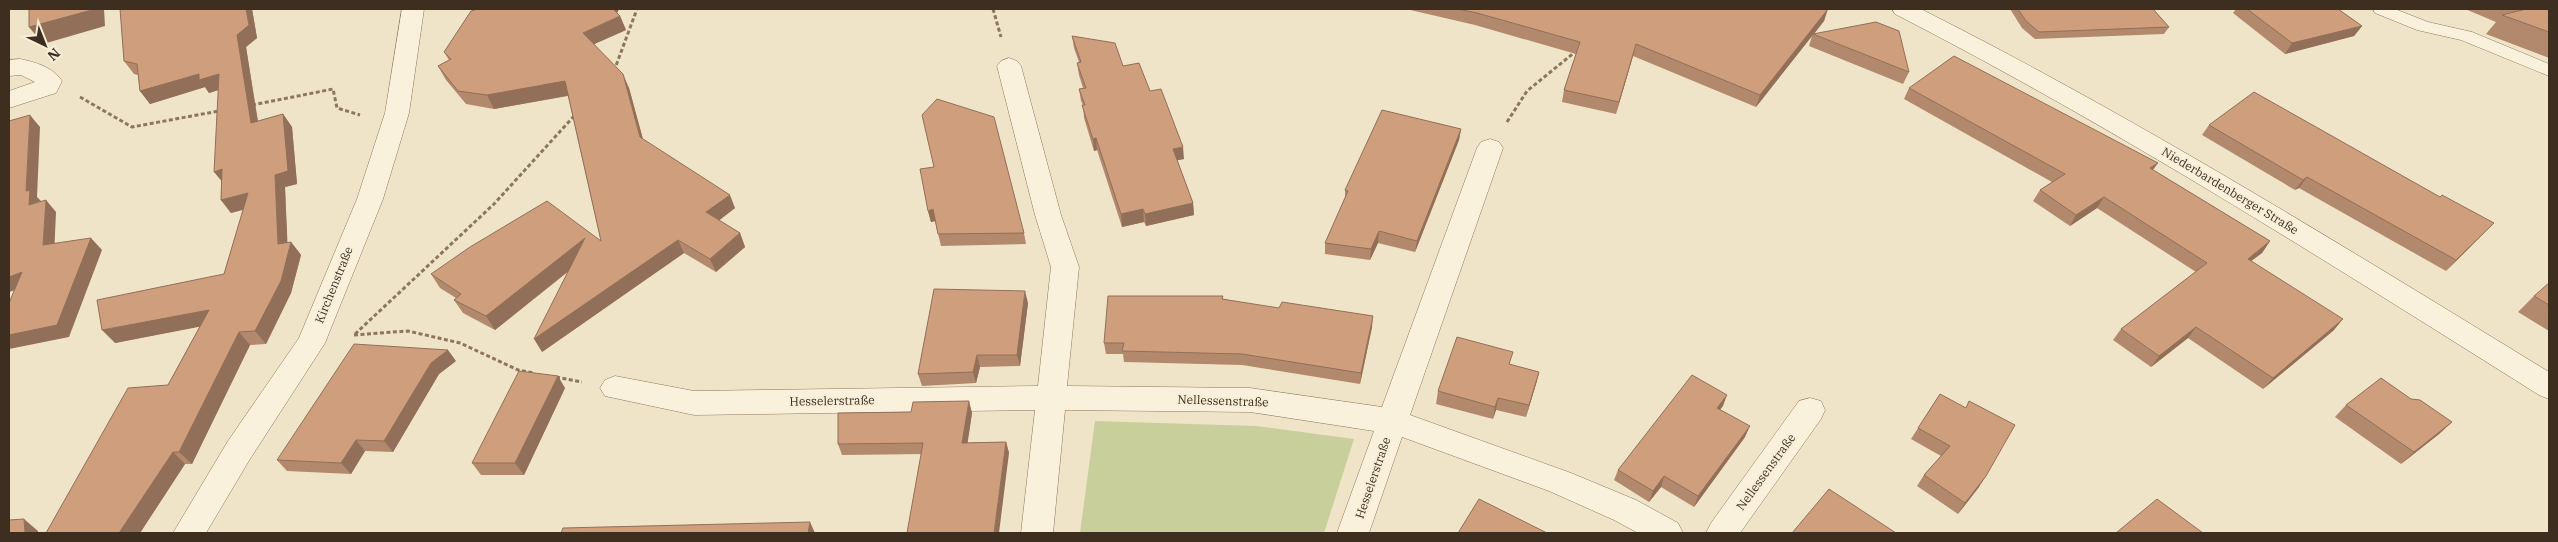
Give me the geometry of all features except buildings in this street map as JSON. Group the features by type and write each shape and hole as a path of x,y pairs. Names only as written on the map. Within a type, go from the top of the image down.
{"street":[{"name":"Kirchenstraße","path":"189,533 239,450 311,343 370,199 397,113 413,9"},
{"name":"Niederbardenberger Straße","path":"1903,9 1969,41 2128,129 2549,386"},
{"path":"9,68 15,66 35,71 50,81 46,87 9,100"},
{"path":"1009,66 1048,215 1065,267 1037,533"},
{"path":"1392,421 1450,270 1490,148"},
{"name":"Hesselerstraße","path":"614,388 694,402 1052,398"},
{"name":"Nellessenstraße","path":"1052,398 1250,400 1392,421 1560,482 1625,510 1667,533"},
{"name":"Nellessenstraße","path":"1722,533 1810,410"},
{"name":"Hesselerstraße","path":"1353,533 1367,502 1392,421"}],"lane":[{"path":"2381,9 2423,26 2466,36 2549,70"}],"path":[{"path":"611,74 617,67 637,9"},
{"path":"1527,91 1576,51"},
{"path":"46,87 62,87 132,127 228,109"},
{"path":"248,106 334,89 337,108 356,115 397,113"},
{"path":"354,335 494,204 579,109"},
{"path":"311,343 354,335 408,331 460,343 518,370 538,374"},
{"path":"547,376 614,388"}],"green space":[{"path":"1095,421 1256,426 1354,439 1324,533 1080,533"}]}
